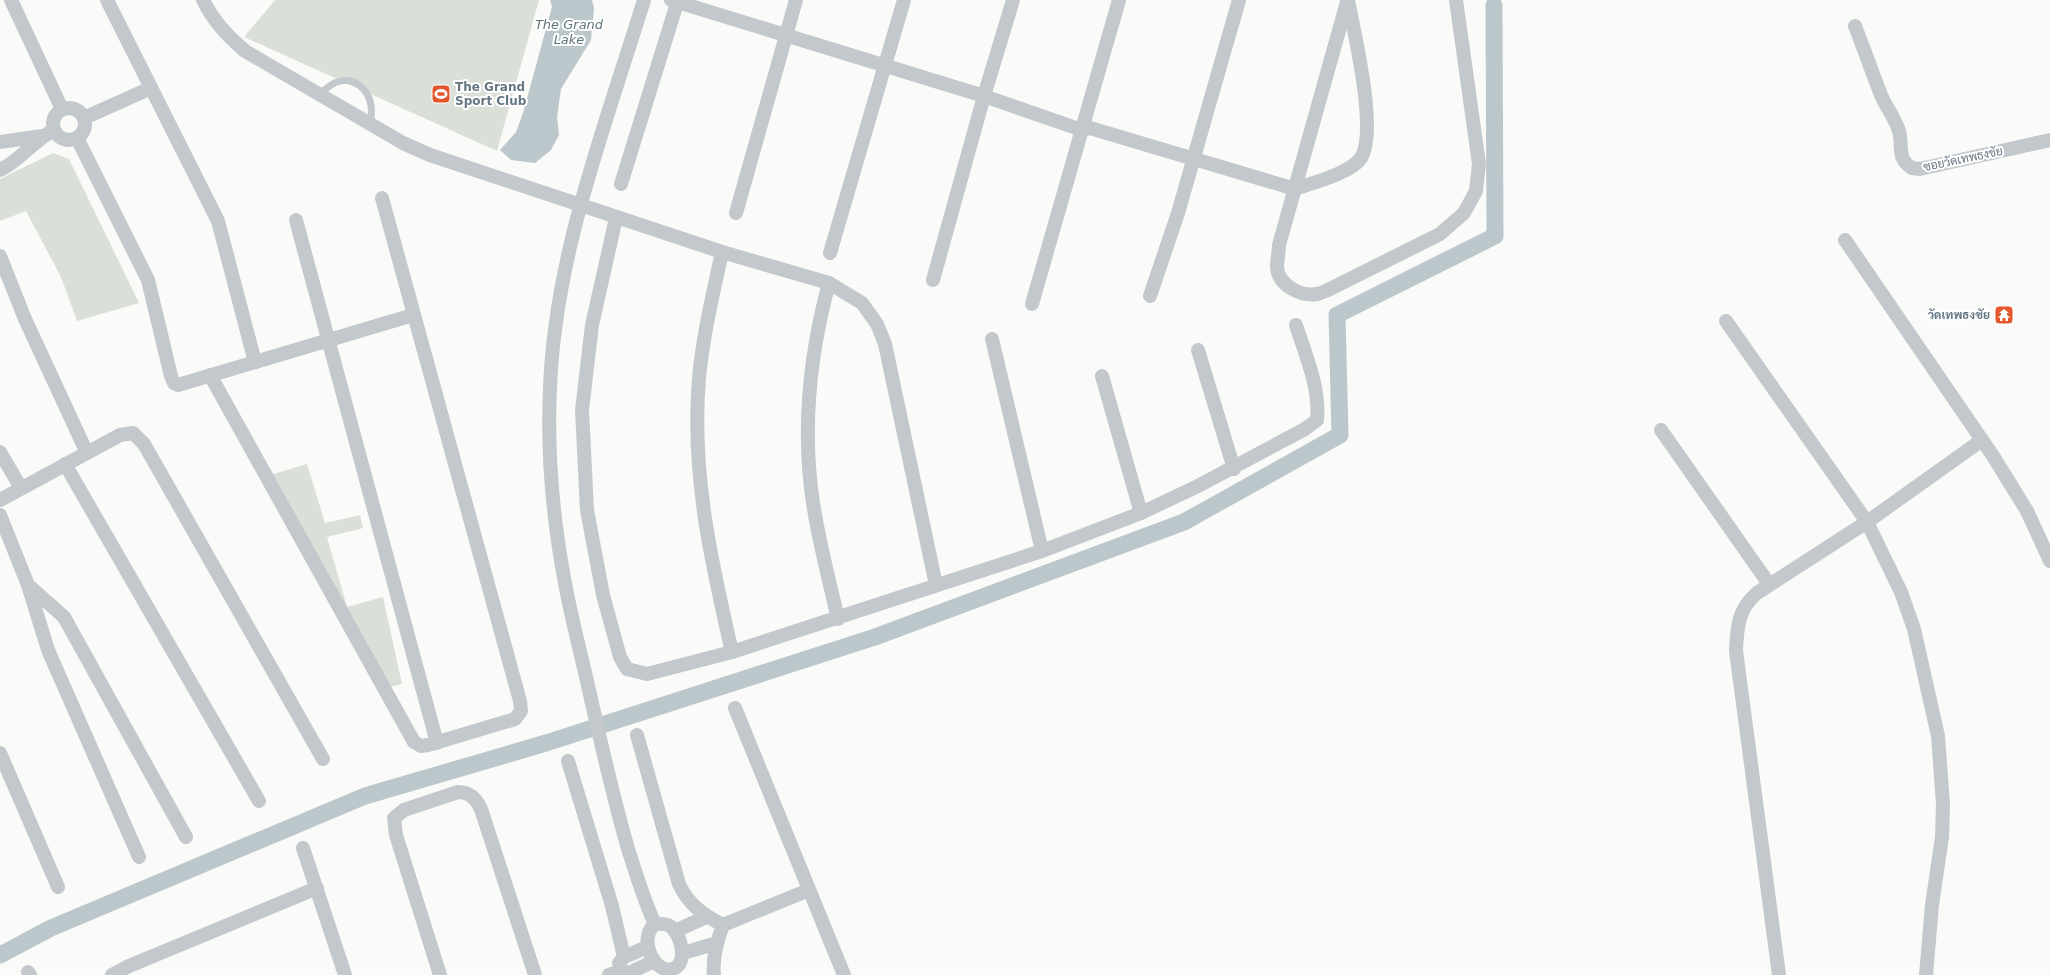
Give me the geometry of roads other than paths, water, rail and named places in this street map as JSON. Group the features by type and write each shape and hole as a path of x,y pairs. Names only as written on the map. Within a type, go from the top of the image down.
{"street":[{"path":"11,0 62,109"},
{"path":"107,0 218,221 255,362"},
{"path":"203,0 208,11 223,32 245,51 370,124 430,155 616,218 722,252 829,283 862,303 877,324 885,344 936,585"},
{"path":"644,0 581,205 563,278 556,318 550,395 552,488 565,583 613,799 633,865 656,924"},
{"path":"736,213 796,0"},
{"path":"830,253 886,66 904,0"},
{"path":"933,280 984,96 1013,0"},
{"path":"1032,304 1119,0"},
{"path":"1150,296 1193,158 1238,0"},
{"path":"1347,0 1280,245 1277,268 1281,278 1288,286 1301,294 1317,294 1332,288 1440,234 1464,213 1476,191 1479,164 1456,0"},
{"path":"621,184 676,1 984,96 1082,130 1090,128 1295,189 1350,167 1361,158 1367,140 1367,118 1347,0"},
{"name":"ซอยวัดเทพธงชัย","path":"1855,26 1882,96 1897,124 1901,137 1900,152 1902,160 1912,168 1920,168 2050,140"},
{"path":"84,118 151,88"},
{"path":"0,142 48,133 66,140 77,138 84,129 84,118 78,110 68,107 62,109 53,119 48,133 15,162 0,170"},
{"path":"77,138 148,280 172,380 178,385 413,315"},
{"path":"210,375 410,737 421,746 437,743 509,722 519,715 521,706 382,198"},
{"path":"616,218 592,325 582,410 587,510 603,595 618,650 627,669 647,674 732,652 838,619 936,585 1042,551 1141,513 1234,468 1305,430 1317,420 1319,403 1315,382 1296,326"},
{"path":"296,220 437,743"},
{"path":"1845,240 1982,440 2026,511 2050,561"},
{"path":"722,252 706,324 699,379 699,466 703,513 732,652"},
{"path":"0,256 25,319 87,453"},
{"path":"829,283 820,317 812,366 809,418 810,459 813,502 838,619"},
{"path":"1726,321 1867,522 1901,592 1914,629 1938,736 1943,804 1942,837 1932,905 1926,975"},
{"path":"992,339 1042,551"},
{"path":"1198,350 1234,468"},
{"path":"1102,376 1141,513"},
{"path":"1662,430 1769,584"},
{"path":"0,500 120,435 133,433 144,444 322,759"},
{"path":"1779,975 1736,651 1737,631 1747,602 1769,584 1867,522 1982,440"},
{"path":"0,452 21,488"},
{"path":"65,464 259,802"},
{"path":"0,515 28,585 48,650 139,857"},
{"path":"28,585 64,617 186,837"},
{"path":"735,708 844,975"},
{"path":"637,735 679,884 685,897 706,917 723,925 809,890"},
{"path":"0,753 58,887"},
{"path":"568,761 612,906 624,957"},
{"path":"440,975 396,835 394,818 404,810 458,792 464,792 472,796 477,801 481,809 535,975"},
{"path":"303,848 345,975"},
{"path":"112,975 131,970 317,888"},
{"path":"675,932 706,917"},
{"path":"656,924 670,926 675,932 683,952 673,972 661,968 654,961 647,947 647,936 649,929 656,924"},
{"path":"714,975 713,966 717,943 723,925"},
{"path":"683,952 717,943"},
{"path":"612,974 624,957 647,947"},
{"path":"612,974 632,973 654,961"}],"lane":[{"path":"319,94 336,82 347,80 356,82 365,90 371,104 370,124"}],"water":[{"name":"The Grand Lake","path":"550,0 592,0 594,8 591,40 561,89 557,117 559,135 551,150 535,163 511,160 500,150 516,132 523,113 552,7"}],"waterway":[{"path":"0,955 51,928 365,796 546,743 875,637 1184,522 1340,435 1337,315 1495,236 1494,5"}],"place":[{"name":"The Grand Sport Club","path":"441,94"},
{"name":"วัดเทพธงชัย","path":"2004,315"}]}
